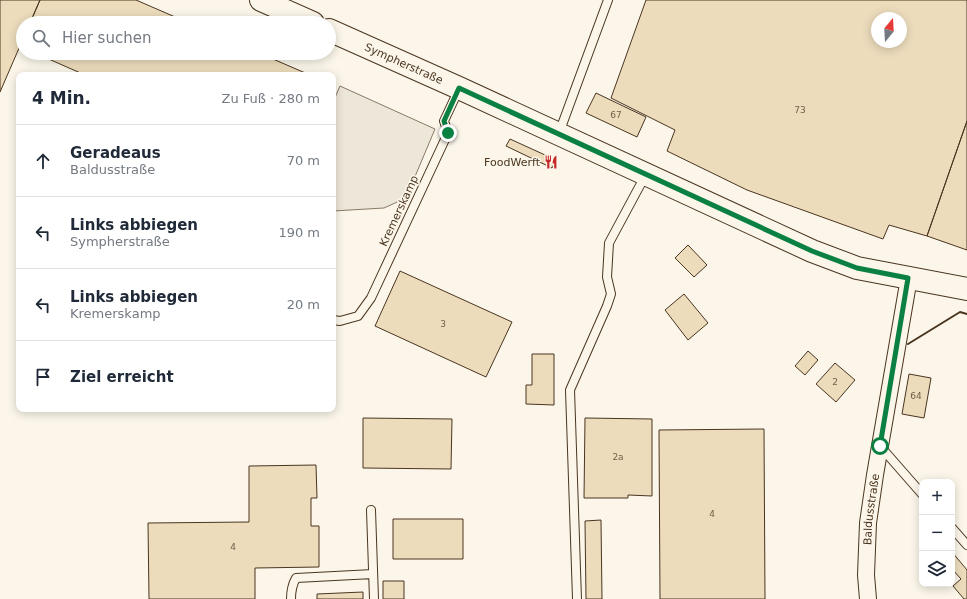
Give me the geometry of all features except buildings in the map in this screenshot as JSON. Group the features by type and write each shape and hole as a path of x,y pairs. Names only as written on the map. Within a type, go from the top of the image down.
{"street":[{"path":"261,0 297,16"},
{"name":"Sympherstraße","path":"336,33 459,88 812,251 857,268 967,289"},
{"name":"Baldusstraße","path":"868,599 866,575 868,523 908,278"}],"lane":[{"path":"558,134 608,0"},
{"name":"Kremerskamp","path":"336,320 340,321 358,316 371,298 448,133 444,121 459,88"},
{"path":"577,599 570,390 611,294 607,277 609,243 646,174"},
{"path":"880,446 919,491"},
{"path":"371,510 374,599"},
{"path":"955,531 967,545"},
{"path":"291,599 291,590 296,578 373,574"}],"shaded area":[{"path":"340,86 435,129 406,198 384,208 336,211 336,95"}],"wall":[{"path":"908,344 960,312 967,314"}],"place":[{"name":"FoodWerft","path":"551,162"}],"route":[{"path":"448,133 444,121 459,88 812,251 857,268 908,278 880,446"}]}
